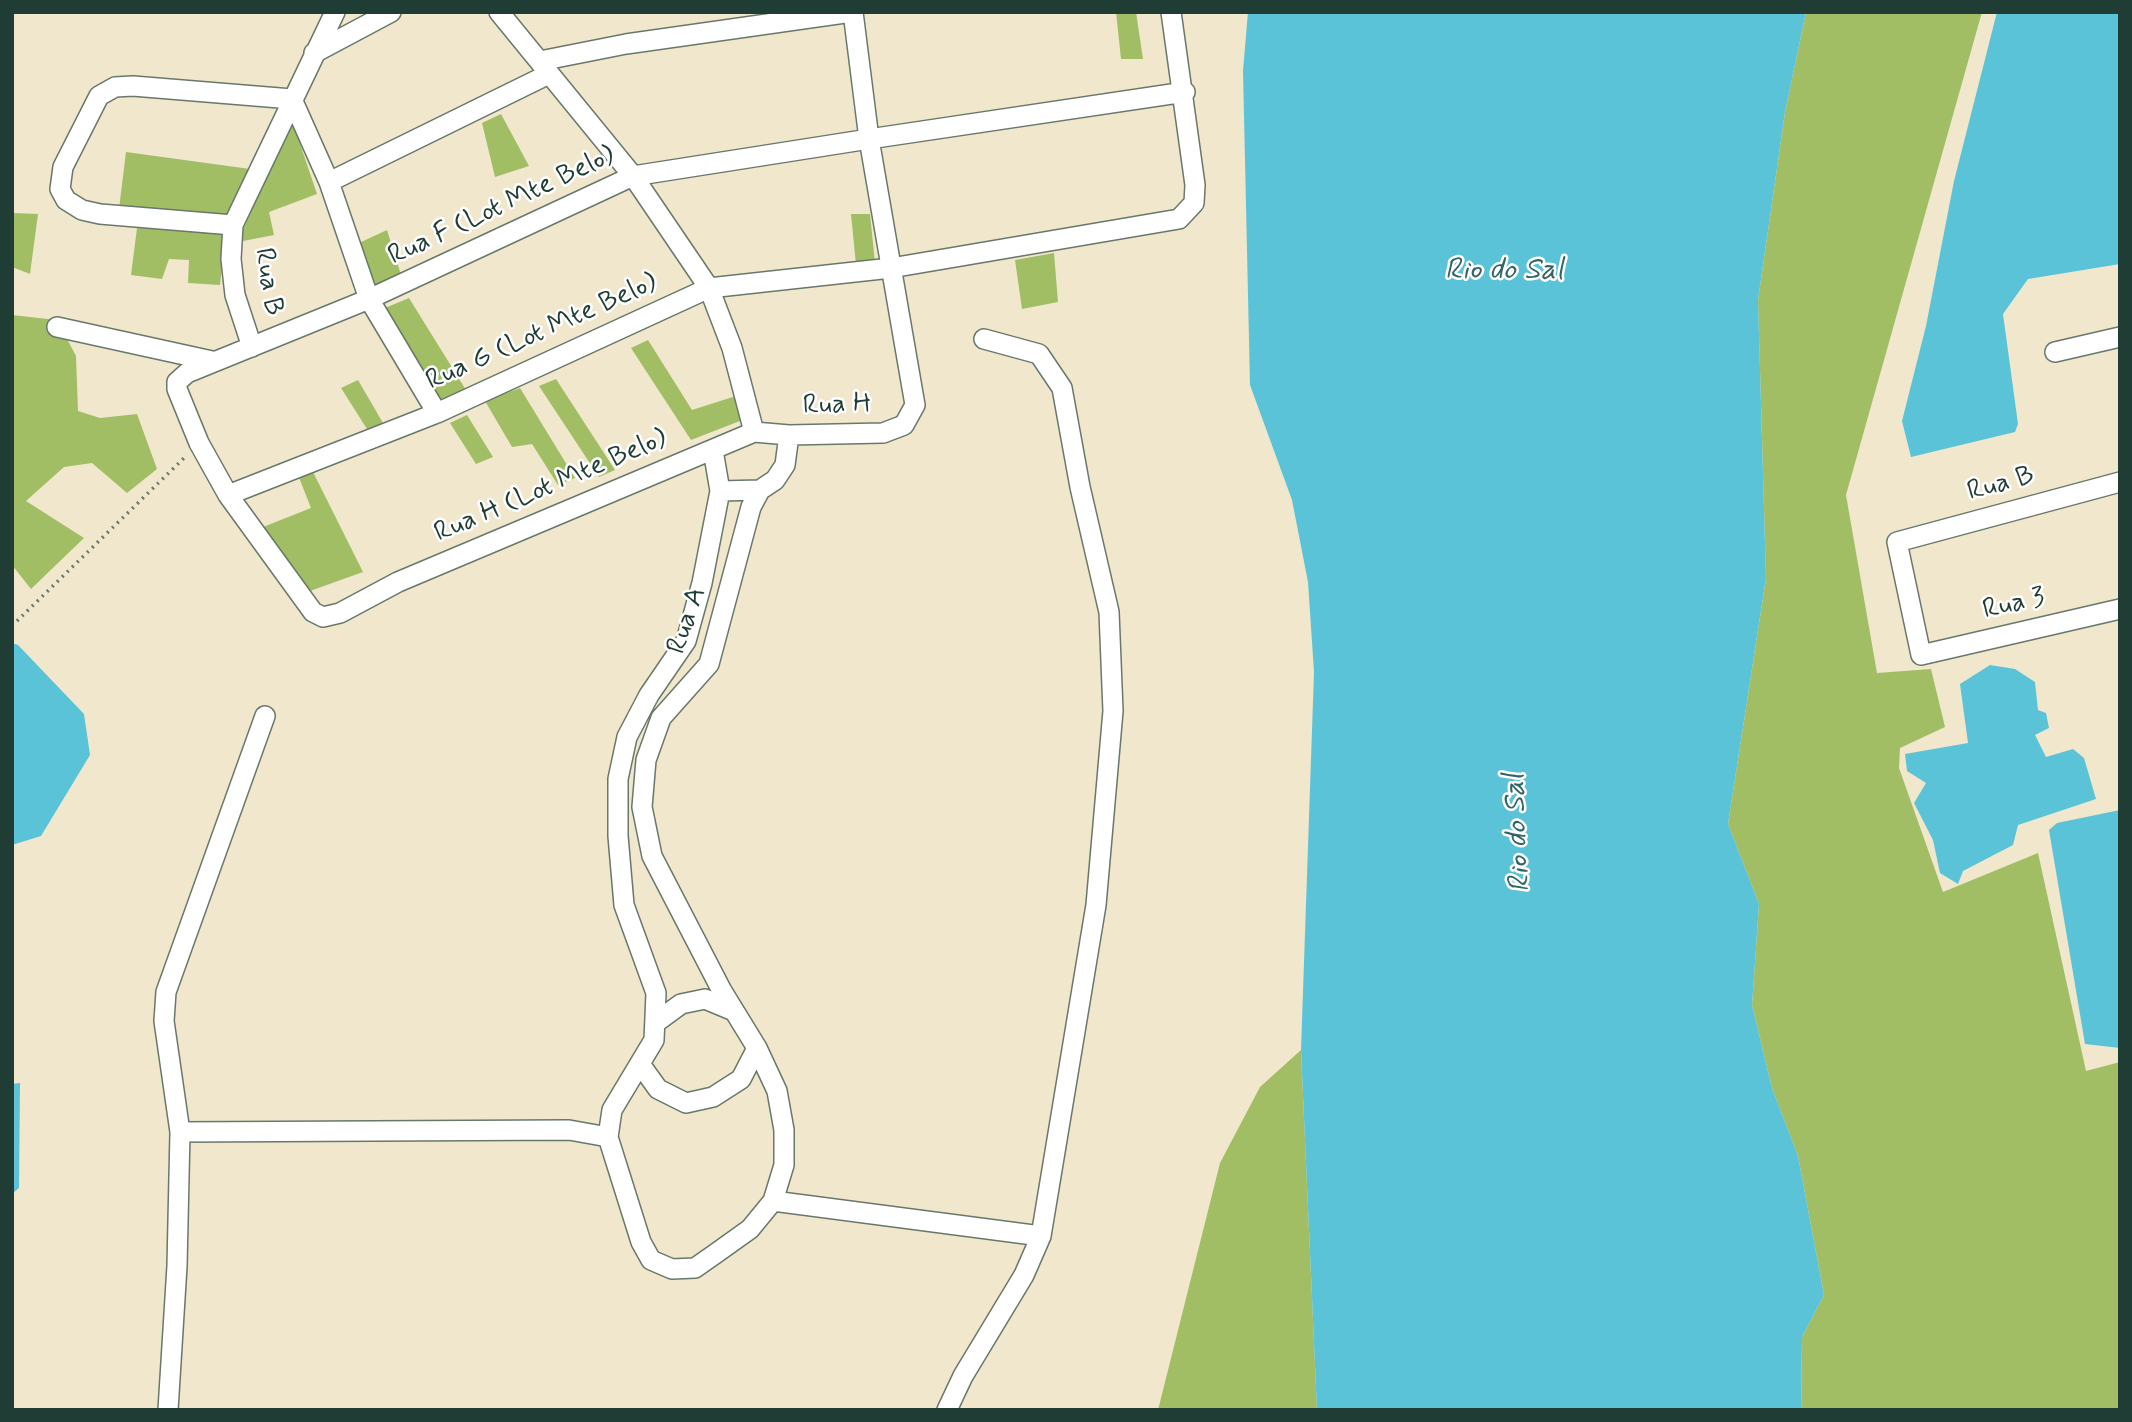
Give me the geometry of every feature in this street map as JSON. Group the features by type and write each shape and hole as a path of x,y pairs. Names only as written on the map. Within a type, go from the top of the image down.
{"street":[{"path":"292,99 115,87 95,101 63,167 60,189 66,200 82,211 233,226 335,12"},
{"path":"314,52 391,12"},
{"path":"499,12 633,176 709,288 732,348 754,432"},
{"path":"329,182 544,67 626,44 852,12 869,139 891,268"},
{"path":"1171,12 1185,92"},
{"name":"Rua F (Lot Mte Belo)","path":"199,443 179,398 176,384 187,373 369,299 633,176 1185,92"},
{"name":"Rua G (Lot Mte Belo)","path":"228,495 437,413 709,288 891,268 1171,221 1184,216 1192,206 1195,185 1185,92"},
{"path":"292,99 329,182 369,299 437,413"},
{"name":"Rua B","path":"233,226 231,259 235,295 252,347"},
{"name":"Rua H","path":"789,435 883,433 904,425 915,405 891,268"},
{"path":"57,327 212,361"},
{"path":"2055,352 2120,337"},
{"path":"947,1410 963,1376 1024,1275 1041,1236 1097,905 1113,711 1109,612 1080,487 1062,388 1039,354 984,339"},
{"name":"Rua H (Lot Mte Belo)","path":"228,495 310,609 323,617 340,613 398,582 754,432 789,435"},
{"name":"Rua A","path":"773,1201 784,1165 785,1130 777,1091 757,1048 734,1011 652,856 642,807 646,760 660,718 709,664 751,507 760,490 775,480 785,465 789,435"},
{"path":"199,443 228,495"},
{"name":"Rua A","path":"608,1137 612,1110 654,1040 656,993 624,905 618,836 618,779 627,737 649,695 686,641 702,583 720,491 713,450"},
{"name":"Rua B","path":"1921,655 1897,542 2120,482"},
{"path":"720,491 760,490"},
{"name":"Rua 3","path":"1921,655 2120,609"},
{"path":"168,1410 177,1266 180,1132 164,1021 166,992 265,716"},
{"path":"705,999 708,962"},
{"path":"656,993 681,1004"},
{"path":"655,1023 681,1004 705,999 734,1011"},
{"path":"640,1064 658,1089 686,1103 713,1097 741,1079 757,1048"},
{"path":"180,1132 569,1130 608,1137 641,1242 651,1260 672,1269 695,1268 750,1229 773,1201 1041,1236"}],"path":[{"path":"17,621 199,443"}],"green space":[{"path":"1116,12 1136,12 1143,59 1121,59"},
{"path":"1806,12 1982,12 1846,495 1877,673 1931,669 1945,727 1900,748 1899,768 1943,892 2038,853 2086,1071 2120,1062 2120,1410 1801,1410 1802,1337 1824,1295 1798,1156 1772,1088 1752,1005 1759,904 1728,824 1766,578 1758,300 1785,112"},
{"path":"501,114 529,166 495,177 482,123"},
{"path":"291,117 317,194 269,212 274,235 238,242"},
{"path":"126,152 250,169 231,217 119,209"},
{"path":"12,213 38,214 30,274 12,267"},
{"path":"851,214 870,214 875,263 856,265"},
{"path":"137,228 226,231 220,285 188,283 189,260 169,259 162,279 131,275"},
{"path":"387,230 402,278 372,291 359,243"},
{"path":"1054,253 1058,302 1022,309 1015,260"},
{"path":"409,298 466,390 441,399 385,308"},
{"path":"12,315 57,320 76,356 78,411 100,418 137,414 157,469 127,493 92,463 64,467 26,501 84,538 31,589 12,565"},
{"path":"648,340 692,410 739,395 745,419 691,440 631,348"},
{"path":"556,379 615,470 599,477 539,386"},
{"path":"358,380 383,423 367,429 341,388"},
{"path":"520,388 575,478 558,485 532,444 512,447 485,401"},
{"path":"467,415 493,457 476,464 450,423"},
{"path":"311,468 363,572 310,591 292,590 258,529 311,508 298,475"},
{"path":"1301,1050 1317,1410 1158,1410 1220,1163 1260,1087"}],"water":[{"name":"Rio do Sal","path":"1248,12 1806,12 1785,112 1758,300 1766,578 1728,824 1759,904 1752,1005 1772,1088 1798,1156 1824,1295 1802,1337 1801,1410 1317,1410 1301,1050 1314,672 1308,582 1292,500 1250,385 1243,71"},
{"path":"1997,12 2120,12 2120,264 2028,279 2003,314 2018,424 2015,432 1911,457 1902,421 1926,326 1954,181"},
{"path":"12,643 18,645 84,714 90,755 41,836 12,845"},
{"path":"1990,665 2015,669 2035,682 2038,710 2046,713 2049,728 2035,735 2046,757 2073,749 2084,758 2096,799 2018,825 2013,845 1963,871 1958,884 1940,873 1933,840 1914,803 1926,783 1907,771 1905,754 1968,743 1960,684"},
{"path":"2120,810 2120,1048 2085,1044 2049,830 2057,823"},
{"path":"20,1083 19,1188 12,1194 12,1084"}]}
